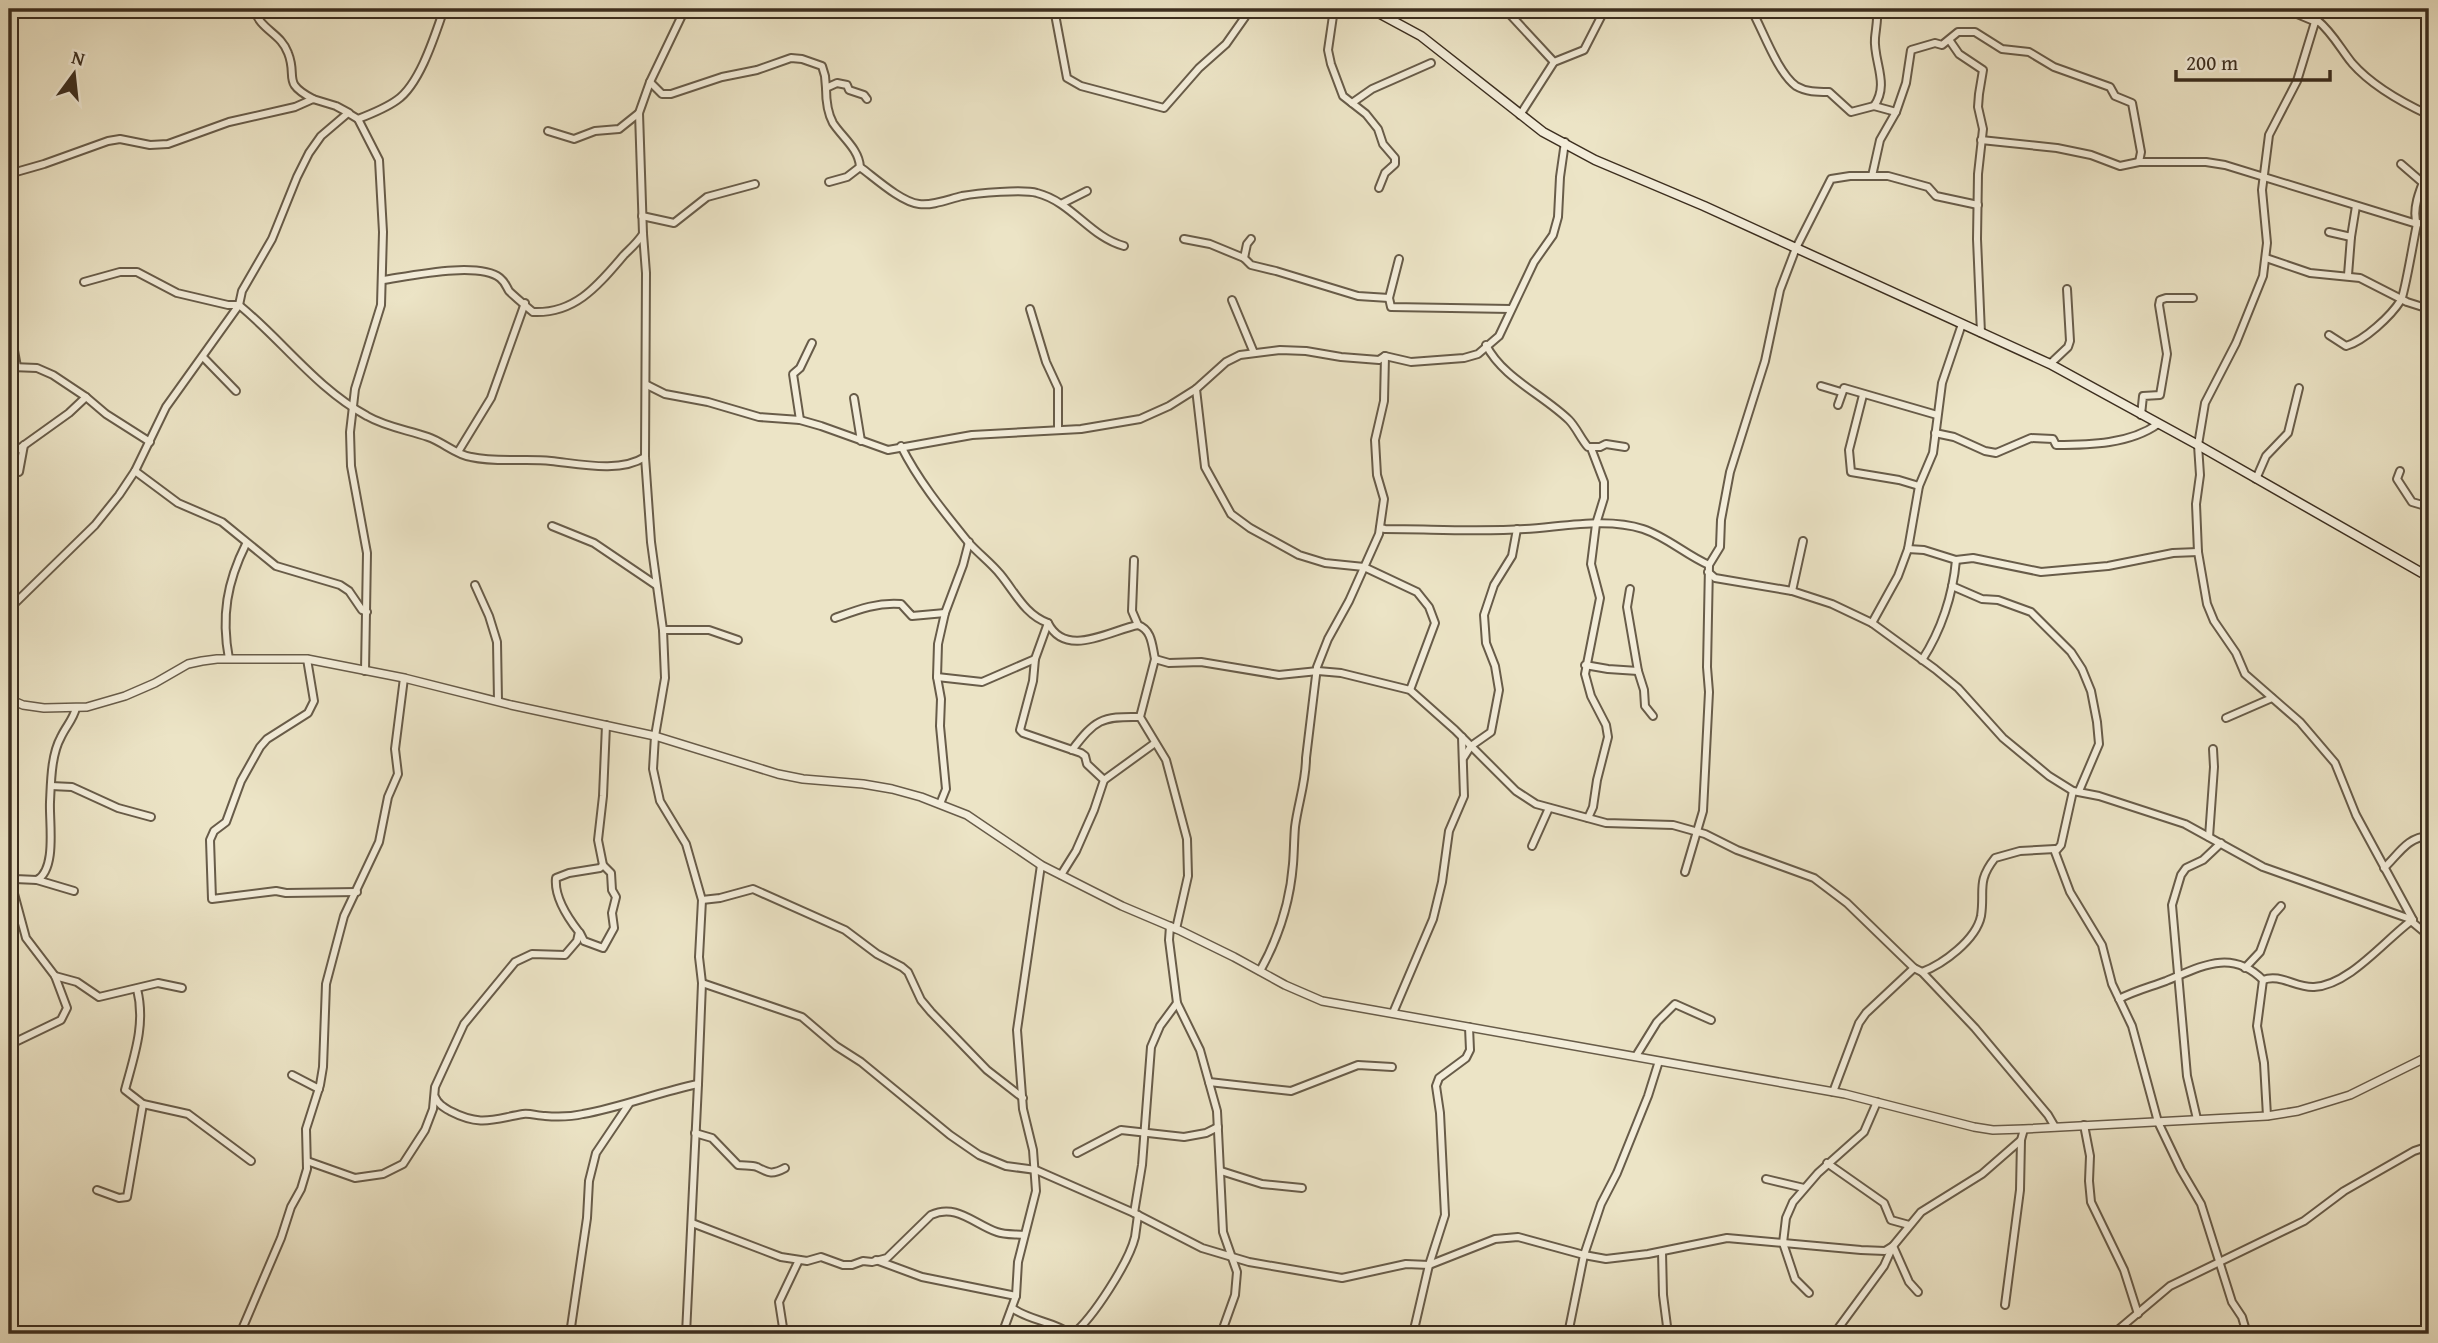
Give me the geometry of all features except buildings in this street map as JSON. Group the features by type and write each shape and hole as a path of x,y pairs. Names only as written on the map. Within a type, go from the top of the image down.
{"main road":[{"path":"1371,9 1420,36 1543,132 1595,160 1704,206 2050,364 2429,577"}],"street":[{"path":"254,9 258,22 273,32 289,54 291,79 298,91 336,106 358,119 379,160 382,305 355,389 350,432 351,466 367,553 365,671"},
{"path":"358,119 397,100 406,92 415,79 444,9"},
{"path":"685,9 649,82 639,113 646,273 645,457 656,585 663,629 665,678 654,736 654,783 660,801 687,844 702,900 699,957 702,983 686,1334"},
{"path":"1054,9 1067,78 1081,86 1164,108 1199,68 1226,44 1245,17 1243,9"},
{"path":"1334,9 1328,50 1343,96 1366,114 1395,158 1395,164 1385,173 1379,188"},
{"path":"1505,9 1554,62"},
{"path":"1520,115 1554,62 1584,50 1589,44 1592,30 1605,9"},
{"path":"1751,9 1774,55 1794,85 1816,92 1829,92 1851,112 1874,106 1896,112"},
{"path":"1874,106 1881,90 1875,40 1877,9"},
{"path":"2286,9 2317,21 2354,65 2382,90 2429,115"},
{"path":"2319,9 2297,81 2269,135 2262,190 2266,258 2263,276 2236,343 2205,402 2198,445 2198,552 2207,604 2214,621 2236,653 2245,674 2300,722 2335,762 2356,815 2412,921 2429,936"},
{"path":"1872,176 1880,140 1896,112 1906,83 1912,50 1935,43 1942,45 1958,32 1975,32 2002,48 2029,52 2054,68 2110,87 2115,96 2132,103 2141,152 2140,162"},
{"path":"1950,41 1959,54 1983,69 1978,107 1983,128 1978,174 1977,265 1981,333"},
{"path":"649,82 662,94 671,94 791,58 822,66 828,113 860,158 860,167"},
{"path":"1352,103 1372,89 1431,63"},
{"path":"825,88 842,83 847,85 849,90 864,95 867,99"},
{"path":"9,174 108,141 120,139 150,145 168,144 229,122 295,107 313,99"},
{"path":"9,609 95,525 119,495 135,471 166,407 239,305 242,291 272,239 309,153 321,136 348,113"},
{"path":"548,131 574,139 595,131 619,129 639,113"},
{"path":"1982,140 2091,155 2120,166 2140,162 2206,162 2225,165 2417,224 2429,220"},
{"path":"647,385 665,394 708,402 759,417 800,420 888,450 972,435 1081,429 1140,419 1169,406 1196,389 1226,362 1240,355 1306,351 1379,360 1385,356 1411,362 1464,358 1478,354 1499,336 1534,262 1553,235 1558,217 1565,142"},
{"path":"2401,164 2423,183"},
{"path":"829,182 847,177 860,167"},
{"path":"860,167 892,190 919,204 966,196 1034,191 1063,203 1106,239 1124,246"},
{"path":"2329,335 2346,346 2354,344 2368,334 2402,299 2417,224 2417,205 2428,170"},
{"path":"1685,872 1699,832 1703,811 1708,737 1709,568 1720,547 1721,520 1730,471 1765,361 1780,290 1796,248 1830,179 1888,176 1928,187 1936,196 1978,205"},
{"path":"642,216 674,223 707,197 755,184"},
{"path":"1063,203 1087,191"},
{"path":"2348,275 2356,206"},
{"path":"2329,232 2351,237"},
{"path":"383,280 464,269 490,273 499,276 510,293 525,303 530,311 537,313 581,300 634,248 643,234"},
{"path":"1184,239 1210,244 1244,258"},
{"path":"1251,239 1244,258 1246,263 1358,296 1389,298"},
{"path":"2266,258 2310,274 2360,278 2406,302 2429,309"},
{"path":"1399,259 1389,298 1391,307 1511,309"},
{"path":"83,282 120,272 137,272 177,293 239,305 325,388 354,408 369,417 429,437 474,458 633,465 645,457"},
{"path":"2050,364 2068,347 2070,341 2067,289"},
{"path":"2141,415 2143,396 2160,395 2167,354 2160,300 2193,298"},
{"path":"1232,300 1254,353"},
{"path":"458,452 491,398 525,303"},
{"path":"1030,309 1046,362 1058,388 1058,430"},
{"path":"9,323 15,367 9,377"},
{"path":"1872,623 1898,576 1908,549 1919,486 1933,453 1941,383 1962,324"},
{"path":"800,420 793,374 800,368 812,343"},
{"path":"1486,345 1503,369 1570,421 1579,437 1591,448 1604,482 1604,498 1596,524 1591,564 1600,598 1586,665 1591,696 1606,725 1608,737 1597,780 1594,807 1588,818"},
{"path":"1260,971 1272,951 1290,892 1295,825 1306,773 1318,671 1328,639 1381,530 1384,499 1377,475 1375,440 1384,401 1385,356"},
{"path":"203,357 236,391"},
{"path":"15,367 44,370 149,442"},
{"path":"1821,386 1841,392"},
{"path":"1838,405 1844,388 1937,415"},
{"path":"2256,479 2266,456 2288,433 2299,388"},
{"path":"1196,389 1205,467 1231,514 1250,528 1299,555 1325,563 1364,567 1417,592 1429,607 1435,623 1410,690"},
{"path":"1863,395 1849,450 1851,472 1919,486"},
{"path":"9,456 69,413 86,397"},
{"path":"854,398 861,441"},
{"path":"1935,433 1954,437 1996,453 2031,438 2053,439 2056,445 2079,445 2122,439 2148,431 2158,424"},
{"path":"1591,448 1606,443 1625,447"},
{"path":"19,472 24,445"},
{"path":"901,446 931,497 969,542 1002,575 1022,604 1039,620 1048,623 1052,631 1064,638 1081,641 1108,636 1138,625 1146,628 1150,634 1155,659 1140,718 1166,760 1187,839 1188,876 1169,940 1177,1003 1200,1050 1217,1111 1223,1232 1237,1272 1236,1285 1221,1334"},
{"path":"135,471 178,503 222,522 276,566 340,585 349,591 362,610 368,612"},
{"path":"2400,471 2397,479 2412,502 2429,507"},
{"path":"1381,530 1517,529 1563,524 1642,528 1709,568 1715,578"},
{"path":"552,526 594,543 656,585"},
{"path":"1464,757 1471,746 1491,732 1499,690 1495,666 1486,643 1484,615 1494,585 1512,556 1517,529"},
{"path":"1792,591 1803,541"},
{"path":"940,804 946,789 940,726 941,699 937,677 938,644 945,613 969,542"},
{"path":"229,659 225,623 230,583 246,544"},
{"path":"1908,549 1924,550 1956,560 1973,558 2040,572 2108,566 2173,553 2198,552"},
{"path":"1134,560 1132,611 1138,625"},
{"path":"1922,660 1935,640 1952,586 1956,560"},
{"path":"1708,583 1715,578 1792,591 1832,604 1872,623 1958,688 2003,738 2049,776 2076,791 2185,824 2231,851 2300,883 2412,921"},
{"path":"475,585 497,642 498,701"},
{"path":"1922,972 1933,968 1956,950 1977,928 1981,916 1982,877 1995,858 2020,851 2059,849 2076,791 2099,744 2091,691 2082,669 2063,644 2031,612 1998,600 1982,599 1952,586"},
{"path":"1630,589 1628,607 1638,671 1644,690 1645,706 1653,716"},
{"path":"835,618 869,606 891,603 901,604 912,616 945,613"},
{"path":"1048,623 1035,659 1020,730 1085,757 1087,764 1104,779"},
{"path":"663,629 709,630 738,640"},
{"path":"307,659 314,701 312,707 260,747 241,781 226,821 214,831 210,840 212,899 276,891 357,891"},
{"path":"9,699 23,705 44,708 76,708 104,704 202,660 307,659 404,678 654,736 778,774 892,789 940,804 967,815 1060,875 1122,906 1173,927 1322,1001 1833,1091 1993,1130 2267,1116 2321,1105 2350,1095 2429,1056"},
{"path":"937,677 982,682 1035,659"},
{"path":"1155,659 1169,663 1201,662 1279,675 1318,671 1341,673 1410,690 1524,798 1549,808 1614,824 1673,825 1699,832 1823,884 1847,902 1914,968 1922,972 1975,1028 2055,1127"},
{"path":"1586,665 1638,671"},
{"path":"240,1334 304,1179 307,1160 306,1129 323,1067 326,984 344,916 379,842 388,797 398,774 395,749 404,678"},
{"path":"2226,718 2272,698"},
{"path":"37,880 42,877 48,864 51,786 57,747 76,708"},
{"path":"1072,750 1093,724 1114,716 1140,718"},
{"path":"603,868 598,841 606,725"},
{"path":"1393,1013 1433,919 1442,882 1449,831 1464,796 1462,737"},
{"path":"1060,875 1076,851 1104,779 1154,743"},
{"path":"2209,837 2213,748"},
{"path":"51,786 72,787 118,808 151,817"},
{"path":"1532,846 1549,808"},
{"path":"2384,868 2405,844 2419,836 2429,836"},
{"path":"2197,1119 2187,1076 2172,905 2181,875 2186,868 2203,860 2221,843"},
{"path":"2055,849 2070,892 2102,945 2109,975 2132,1026 2158,1122 2201,1204 2232,1302 2242,1317 2247,1334"},
{"path":"1002,1334 1016,1296 1016,1277 1024,1235 1036,1191 1036,1170 1023,1108 1017,1030 1041,865"},
{"path":"603,868 611,873 612,890 616,897 612,913 614,928 603,948 584,941 568,918 559,897 556,878 569,873 603,868"},
{"path":"9,875 15,879 37,880 74,891"},
{"path":"9,875 26,938 55,976 64,996 66,1014 61,1020 9,1045"},
{"path":"702,900 720,898 747,889 760,890 845,930 877,954 908,972 921,1000 931,1012 987,1070 1023,1098"},
{"path":"2245,968 2260,952 2274,914 2281,906"},
{"path":"2119,999 2205,964 2229,963 2245,968 2263,981 2277,978 2305,988 2336,983 2412,921"},
{"path":"307,1160 355,1178 383,1174 403,1164 425,1130 435,1102 438,1080 464,1024 508,970 523,957 531,954 565,955 577,941 579,932"},
{"path":"2178,960 2192,968"},
{"path":"1833,1091 1859,1023 1866,1013 1914,968"},
{"path":"55,976 77,982 99,996 158,984 182,988"},
{"path":"2263,981 2257,1026 2264,1063 2267,1116"},
{"path":"702,983 802,1017 979,1155 1006,1166 1036,1170 1136,1214 1202,1248 1249,1262 1327,1277 1358,1276 1406,1264 1429,1265 1495,1239 1518,1237 1584,1255 1614,1259 1727,1238 1861,1250 1885,1251 1893,1246"},
{"path":"137,989 140,1000 139,1042 125,1090 142,1104 188,1114 251,1161"},
{"path":"1012,1308 1023,1316 1048,1322 1072,1334 1085,1324 1126,1259 1135,1238 1142,1165 1142,1133 1154,1036 1177,1003"},
{"path":"1636,1056 1657,1022 1675,1004 1711,1020"},
{"path":"1413,1334 1429,1265 1445,1215 1436,1086 1439,1078 1466,1058 1470,1051 1469,1027"},
{"path":"1568,1334 1584,1255 1601,1204 1617,1174 1659,1061"},
{"path":"1209,1082 1291,1091 1358,1065 1392,1067"},
{"path":"292,1075 319,1089"},
{"path":"435,1102 469,1119 489,1121 526,1113 566,1116 630,1104 673,1089 698,1084"},
{"path":"1810,1293 1795,1279 1783,1243 1786,1217 1804,1188 1827,1163 1864,1132 1877,1102"},
{"path":"97,1190 119,1198 127,1197 142,1104"},
{"path":"570,1334 587,1218 589,1181 596,1153 630,1104"},
{"path":"2084,1125 2090,1156 2091,1202 2124,1270 2138,1314"},
{"path":"1077,1153 1121,1130 1184,1137 1206,1133 1218,1127"},
{"path":"2005,1305 2020,1190 2021,1140 2024,1129"},
{"path":"695,1133 712,1138 738,1165 753,1166 768,1174 785,1168"},
{"path":"1836,1333 1882,1270 1893,1246 1921,1212 1982,1174 2021,1140"},
{"path":"2107,1334 2119,1329 2170,1286 2304,1221 2344,1191 2414,1151 2429,1146"},
{"path":"1827,1163 1884,1203 1891,1220 1909,1225"},
{"path":"1221,1171 1262,1184 1302,1188"},
{"path":"1766,1179 1804,1188"},
{"path":"886,1261 931,1215 940,1211 953,1211 996,1232 1024,1235"},
{"path":"692,1223 780,1256 807,1261 821,1257 843,1265 863,1261 886,1261 947,1284 1016,1296"},
{"path":"1893,1246 1909,1282 1918,1292"},
{"path":"1662,1252 1663,1295 1668,1334"},
{"path":"784,1334 779,1302 799,1260"}]}
